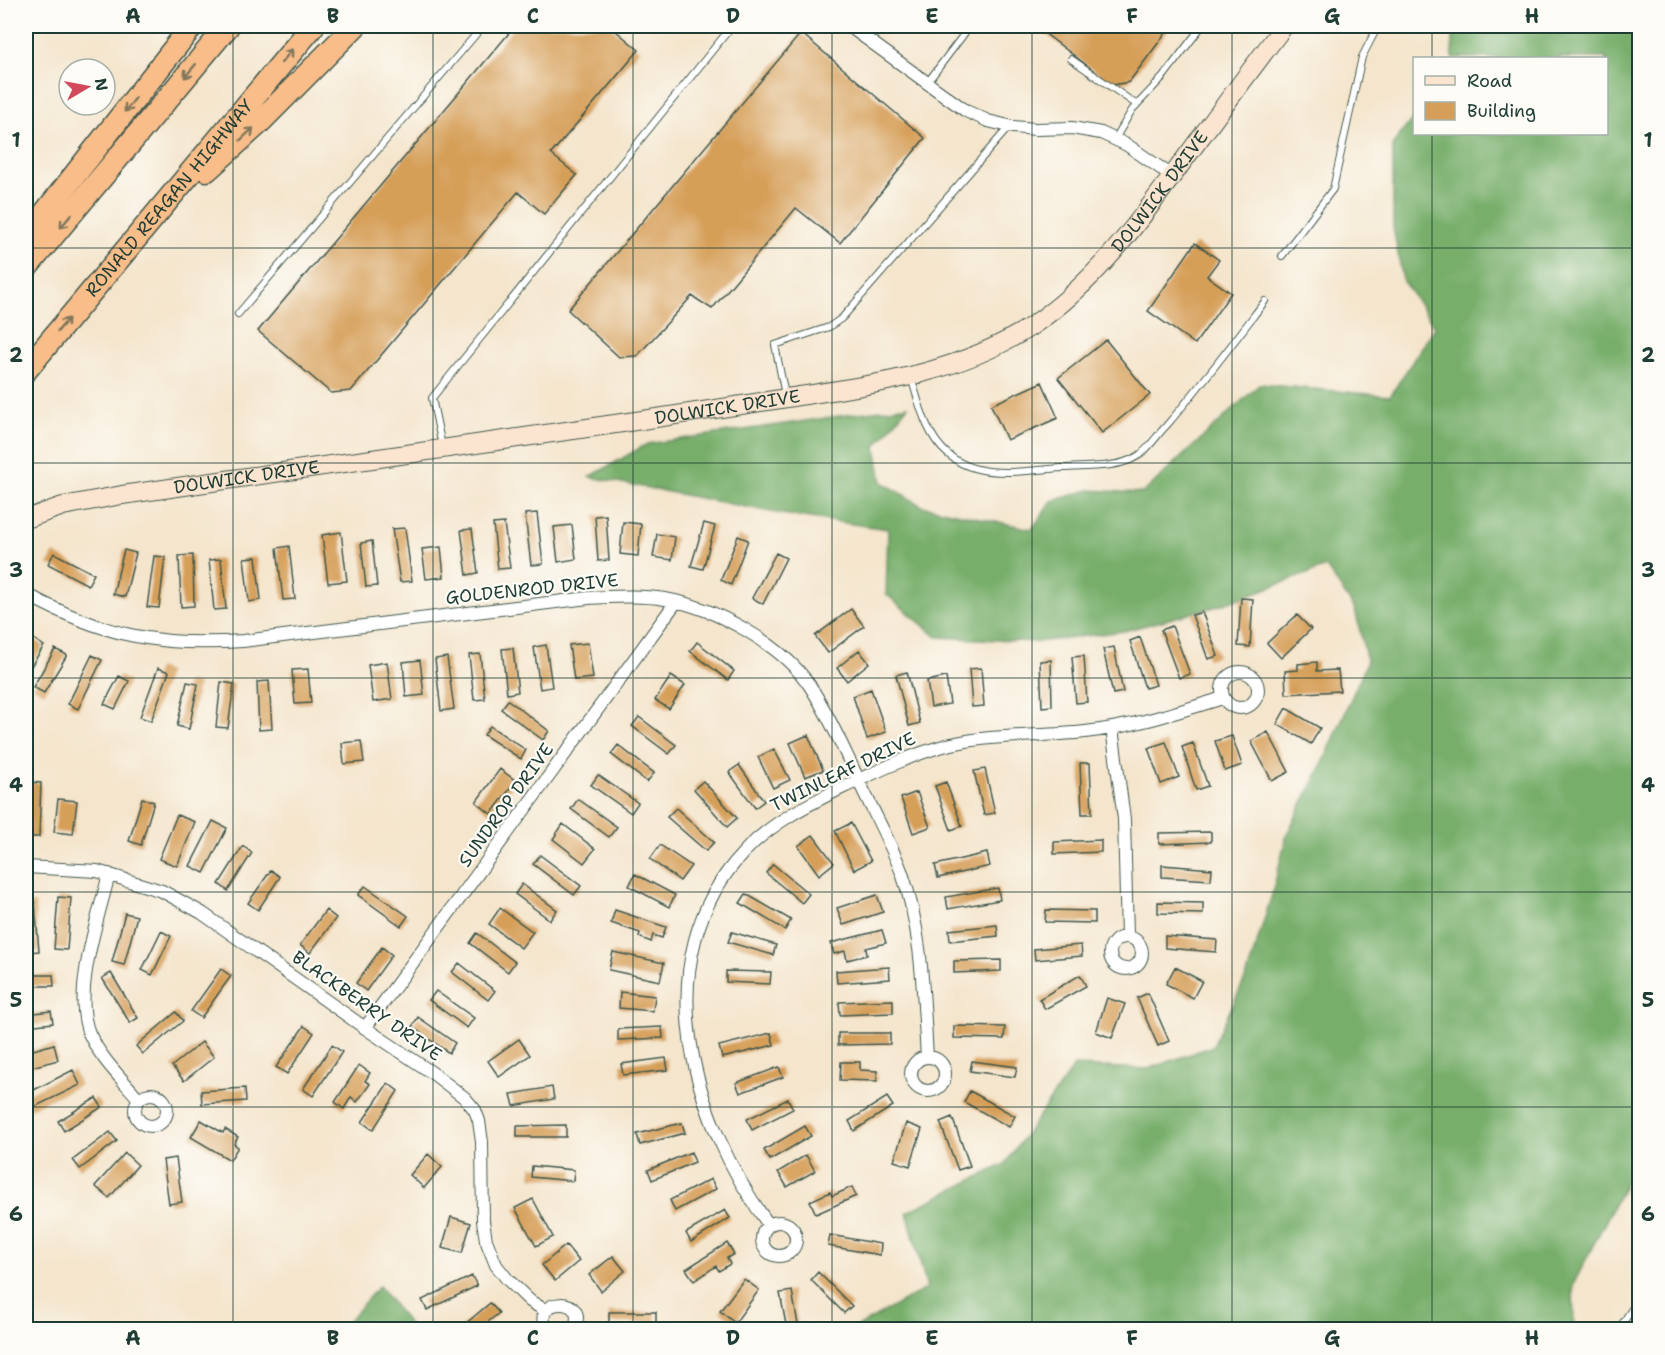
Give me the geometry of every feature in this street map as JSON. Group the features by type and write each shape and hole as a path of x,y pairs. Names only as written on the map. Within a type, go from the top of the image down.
{"highway":[{"path":"26,237 192,26"},
{"path":"26,268 228,26"},
{"name":"RONALD REAGAN HIGHWAY","path":"26,370 313,26"},
{"path":"142,230 259,123 355,26"}],"main road":[{"name":"DOLWICK DRIVE","path":"26,519 63,506 122,495 786,398 911,377 964,361 1010,339 1035,323 1077,290 1102,265 1284,26"}],"street":[{"path":"849,26 966,111 1009,127 1087,130 1115,139 1172,176"},
{"name":"GOLDENROD DRIVE","path":"26,594 96,627 127,635 172,642 243,641 619,596 665,599 712,614 739,626 769,645 792,665 809,685 836,733 902,874 914,917 921,959 927,1058"},
{"name":"SUNDROP DRIVE","path":"365,1028 676,602"},
{"name":"TWINLEAF DRIVE","path":"769,1225 728,1159 708,1114 697,1078 688,1020 687,981 701,918 714,891 745,850 774,824 858,780 922,752 950,744 1006,736 1083,732 1112,728 1161,717 1223,698"},
{"path":"1112,728 1124,819 1126,936"},
{"name":"BLACKBERRY DRIVE","path":"26,867 72,868 109,874 162,891 202,913 465,1098 475,1110 479,1121 482,1142 483,1221 486,1240 496,1265 507,1279 530,1301 546,1311"},
{"path":"109,874 88,959 84,1009 89,1032 97,1047 139,1099"},
{"path":"547,1329 543,1321 546,1311 550,1306 560,1303 571,1306 577,1316 573,1329"}],"lane":[{"path":"238,314 483,26"},
{"path":"443,448 432,398 732,26"},
{"path":"927,83 970,26"},
{"path":"1115,139 1137,105 1163,77 1202,26"},
{"path":"1282,255 1333,189 1362,57 1378,26"},
{"path":"1071,59 1137,105"},
{"path":"786,398 775,345 829,327 842,318 1009,127"},
{"path":"911,377 927,424 937,443 952,458 965,465 986,472 1006,472 1122,463 1140,455 1192,396 1265,301"},
{"path":"1618,1329 1640,1297"}],"green space":[{"path":"1451,26 1639,26 1639,1156 1573,1285 1574,1329 854,1329 927,1288 907,1212 1005,1164 1074,1066 1148,1069 1213,1046 1247,975 1271,898 1287,834 1324,761 1367,662 1355,609 1326,567 1218,606 1124,631 1037,642 937,637 886,594 888,529 782,514 590,477 647,444 908,406 876,446 882,482 922,506 1032,529 1052,501 1089,490 1143,493 1260,384 1390,396 1435,327 1403,281 1393,227 1393,144 1413,118 1413,135 1608,135 1608,57 1453,57"},
{"path":"379,1286 412,1329 341,1329"}],"building":[{"path":"515,26 610,26 639,50 551,154 577,175 544,214 518,192 351,391 331,393 258,331"},
{"path":"1035,26 1171,26 1129,82 1113,85"},
{"path":"801,33 925,138 840,243 796,208 712,309 692,296 637,356 619,357 568,310"},
{"path":"1195,243 1219,260 1207,276 1231,293 1195,344 1148,311"},
{"path":"1106,340 1150,395 1102,433 1058,378"},
{"path":"1042,382 1058,418 1007,440 991,405"},
{"path":"537,513 543,564 531,565 525,514"},
{"path":"606,515 609,560 598,561 595,516"},
{"path":"623,522 641,524 638,556 620,554"},
{"path":"504,523 510,568 498,569 493,524"},
{"path":"704,523 715,526 703,569 691,566"},
{"path":"572,525 576,559 558,562 554,527"},
{"path":"405,528 412,581 400,582 392,529"},
{"path":"472,529 478,573 467,575 461,530"},
{"path":"341,532 347,581 328,583 322,535"},
{"path":"657,534 675,537 672,560 653,557"},
{"path":"738,536 748,540 731,585 721,580"},
{"path":"372,541 377,586 366,587 361,543"},
{"path":"289,546 295,599 283,600 277,548"},
{"path":"441,547 444,577 426,579 422,549"},
{"path":"124,550 136,553 125,597 113,594"},
{"path":"54,553 94,574 88,585 48,564"},
{"path":"776,553 786,558 763,604 752,598"},
{"path":"193,555 194,606 181,607 179,556"},
{"path":"154,556 165,557 159,608 147,607"},
{"path":"256,557 261,600 249,602 244,558"},
{"path":"221,559 226,609 214,610 209,560"},
{"path":"1241,598 1253,599 1250,647 1238,646"},
{"path":"851,609 864,626 828,653 815,636"},
{"path":"1202,612 1218,656 1208,659 1192,615"},
{"path":"1297,615 1311,629 1281,658 1267,643"},
{"path":"1172,626 1190,674 1179,678 1161,630"},
{"path":"28,635 44,646 26,674 26,638"},
{"path":"1140,637 1156,685 1145,688 1130,641"},
{"path":"697,642 734,671 728,680 690,651"},
{"path":"588,643 593,678 574,680 569,645"},
{"path":"546,645 552,687 540,689 534,647"},
{"path":"1114,647 1123,692 1113,694 1103,649"},
{"path":"513,648 518,692 507,694 502,649"},
{"path":"55,649 67,655 44,693 33,687"},
{"path":"859,650 869,663 847,681 837,668"},
{"path":"480,654 485,699 474,700 469,655"},
{"path":"92,655 102,660 78,709 68,704"},
{"path":"1084,656 1087,702 1076,703 1072,657"},
{"path":"447,657 454,709 441,711 435,659"},
{"path":"420,660 424,695 406,697 403,662"},
{"path":"1051,660 1052,706 1042,707 1040,661"},
{"path":"387,662 392,699 373,702 368,665"},
{"path":"1317,662 1317,671 1338,670 1340,691 1286,694 1285,671 1298,670 1298,664"},
{"path":"158,668 169,672 151,721 140,717"},
{"path":"981,668 984,706 972,707 969,669"},
{"path":"308,669 311,703 295,704 292,670"},
{"path":"907,672 920,723 909,726 896,675"},
{"path":"119,676 129,681 115,709 104,704"},
{"path":"671,676 685,685 669,709 655,700"},
{"path":"946,677 950,704 931,707 927,681"},
{"path":"269,681 272,729 259,730 257,682"},
{"path":"187,682 198,684 189,729 177,726"},
{"path":"221,682 234,684 228,728 216,727"},
{"path":"871,689 886,732 867,739 853,696"},
{"path":"508,700 549,731 543,740 501,709"},
{"path":"1286,708 1320,728 1311,744 1277,724"},
{"path":"639,717 676,745 669,754 632,726"},
{"path":"490,726 526,750 521,759 484,735"},
{"path":"1268,732 1289,772 1272,781 1251,741"},
{"path":"808,735 823,770 805,777 790,743"},
{"path":"1232,736 1242,765 1225,771 1215,741"},
{"path":"361,741 364,762 344,764 342,743"},
{"path":"1166,742 1179,777 1161,784 1148,748"},
{"path":"1193,743 1208,786 1196,790 1182,747"},
{"path":"618,745 654,773 647,782 611,754"},
{"path":"774,749 790,780 773,788 758,757"},
{"path":"1080,763 1090,763 1092,814 1082,814"},
{"path":"739,765 764,801 755,808 729,772"},
{"path":"500,769 516,781 491,814 476,802"},
{"path":"985,769 995,813 984,815 974,771"},
{"path":"598,775 638,803 631,813 591,785"},
{"path":"703,781 737,818 727,827 694,789"},
{"path":"29,782 41,783 39,837 27,837"},
{"path":"946,782 962,826 951,830 935,786"},
{"path":"917,792 930,827 913,833 901,798"},
{"path":"142,798 154,802 141,845 129,841"},
{"path":"58,799 77,801 73,834 54,832"},
{"path":"578,799 617,827 609,837 571,809"},
{"path":"676,808 714,842 706,851 667,817"},
{"path":"177,815 195,822 177,866 159,859"},
{"path":"213,821 227,828 204,873 190,866"},
{"path":"851,823 871,861 854,870 835,831"},
{"path":"563,824 595,849 584,863 553,839"},
{"path":"1211,832 1211,842 1159,844 1159,833"},
{"path":"813,835 834,863 819,875 798,846"},
{"path":"1101,840 1101,852 1054,854 1054,842"},
{"path":"660,845 691,866 680,881 650,859"},
{"path":"243,846 252,853 228,891 219,884"},
{"path":"987,853 990,866 938,878 935,865"},
{"path":"540,855 581,886 574,895 533,864"},
{"path":"773,864 809,894 802,903 766,873"},
{"path":"1162,865 1212,869 1211,880 1162,877"},
{"path":"271,870 280,877 258,910 248,903"},
{"path":"635,874 675,895 669,907 629,886"},
{"path":"522,884 557,910 550,920 515,894"},
{"path":"365,886 408,916 401,926 358,895"},
{"path":"998,888 1000,900 948,909 946,897"},
{"path":"746,894 791,920 785,930 740,903"},
{"path":"877,895 883,912 843,925 837,908"},
{"path":"58,897 71,898 67,950 54,949"},
{"path":"1158,902 1203,903 1203,914 1158,913"},
{"path":"35,903 39,951 29,952 26,904"},
{"path":"500,908 533,932 521,948 489,924"},
{"path":"326,910 336,918 310,953 300,945"},
{"path":"615,910 666,927 662,938 653,935 651,942 639,937 640,933 611,923"},
{"path":"1046,910 1095,911 1095,923 1045,922"},
{"path":"125,913 137,916 124,965 112,962"},
{"path":"997,925 998,936 950,941 949,930"},
{"path":"882,930 886,943 866,948 867,955 847,960 845,951 834,954 831,943"},
{"path":"161,931 171,936 152,975 142,970"},
{"path":"732,932 776,945 773,955 728,942"},
{"path":"477,933 515,962 508,972 470,943"},
{"path":"1165,936 1217,940 1216,952 1165,948"},
{"path":"1081,945 1082,956 1035,960 1034,949"},
{"path":"382,947 392,955 366,991 356,983"},
{"path":"613,952 664,963 660,981 609,970"},
{"path":"1001,960 1001,971 954,973 954,961"},
{"path":"459,963 495,991 488,1000 452,972"},
{"path":"889,967 890,979 837,983 836,971"},
{"path":"1175,967 1202,981 1193,998 1166,984"},
{"path":"221,969 231,976 201,1018 191,1011"},
{"path":"726,971 771,972 770,984 726,982"},
{"path":"111,973 138,1018 130,1023 102,978"},
{"path":"26,975 53,975 54,986 26,986"},
{"path":"1080,975 1086,986 1045,1009 1039,999"},
{"path":"436,991 474,1018 467,1028 429,1000"},
{"path":"620,992 655,996 653,1011 619,1008"},
{"path":"1148,993 1169,1041 1158,1046 1137,998"},
{"path":"1107,998 1125,1004 1112,1038 1096,1032"},
{"path":"893,1000 893,1013 840,1015 839,1002"},
{"path":"51,1011 53,1023 26,1026 26,1014"},
{"path":"176,1012 183,1021 143,1054 136,1046"},
{"path":"418,1017 455,1043 449,1053 412,1027"},
{"path":"304,1026 314,1033 287,1074 276,1067"},
{"path":"954,1026 1005,1027 1004,1039 954,1038"},
{"path":"662,1027 663,1038 618,1040 618,1029"},
{"path":"771,1033 774,1045 722,1058 719,1046"},
{"path":"838,1033 890,1033 890,1044 838,1045"},
{"path":"519,1039 530,1055 499,1077 488,1061"},
{"path":"202,1042 214,1057 184,1081 172,1066"},
{"path":"54,1044 58,1060 28,1068 26,1052"},
{"path":"332,1045 342,1052 313,1096 303,1089"},
{"path":"666,1058 668,1070 623,1075 621,1064"},
{"path":"972,1061 1017,1067 1015,1077 970,1071"},
{"path":"841,1062 860,1062 860,1070 877,1071 877,1081 840,1080"},
{"path":"359,1065 370,1073 365,1081 370,1084 357,1102 351,1097 344,1109 335,1102"},
{"path":"779,1067 783,1077 740,1093 736,1083"},
{"path":"73,1070 80,1085 30,1109 26,1094"},
{"path":"388,1083 398,1091 373,1130 362,1122"},
{"path":"552,1087 554,1099 514,1106 511,1094"},
{"path":"245,1088 246,1101 202,1104 201,1091"},
{"path":"970,1091 1015,1116 1009,1127 964,1102"},
{"path":"887,1097 893,1106 854,1131 849,1121"},
{"path":"96,1098 102,1107 64,1131 58,1121"},
{"path":"788,1099 793,1109 752,1130 747,1119"},
{"path":"952,1117 970,1166 958,1170 940,1122"},
{"path":"201,1120 223,1133 225,1129 238,1137 234,1144 238,1147 230,1160 191,1137"},
{"path":"682,1123 685,1133 640,1145 637,1134"},
{"path":"906,1123 922,1129 910,1166 894,1161"},
{"path":"566,1125 566,1137 517,1137 517,1126"},
{"path":"805,1126 811,1136 770,1160 764,1150"},
{"path":"110,1132 117,1141 80,1169 73,1160"},
{"path":"691,1152 695,1162 652,1180 648,1170"},
{"path":"125,1153 138,1165 109,1198 95,1186"},
{"path":"428,1154 442,1167 424,1188 410,1175"},
{"path":"806,1155 815,1171 787,1187 778,1172"},
{"path":"176,1158 182,1202 169,1204 163,1160"},
{"path":"532,1166 574,1170 573,1181 531,1177"},
{"path":"711,1179 716,1189 675,1211 670,1200"},
{"path":"852,1187 856,1196 816,1214 810,1201 830,1192 832,1196"},
{"path":"533,1199 553,1237 536,1246 515,1208"},
{"path":"725,1210 730,1218 691,1242 686,1233"},
{"path":"451,1217 471,1223 462,1253 442,1248"},
{"path":"830,1235 881,1244 880,1255 828,1246"},
{"path":"727,1243 734,1254 727,1258 730,1264 719,1271 716,1266 694,1281 686,1269"},
{"path":"566,1245 579,1261 555,1281 542,1265"},
{"path":"613,1256 625,1271 601,1291 589,1275"},
{"path":"818,1272 852,1306 844,1313 811,1280"},
{"path":"472,1276 477,1286 427,1310 422,1300"},
{"path":"744,1279 759,1290 735,1323 720,1311"},
{"path":"792,1291 799,1330 787,1330 780,1293"},
{"path":"490,1303 499,1313 478,1330 458,1330"},
{"path":"609,1312 656,1312 656,1323 609,1323"}]}
